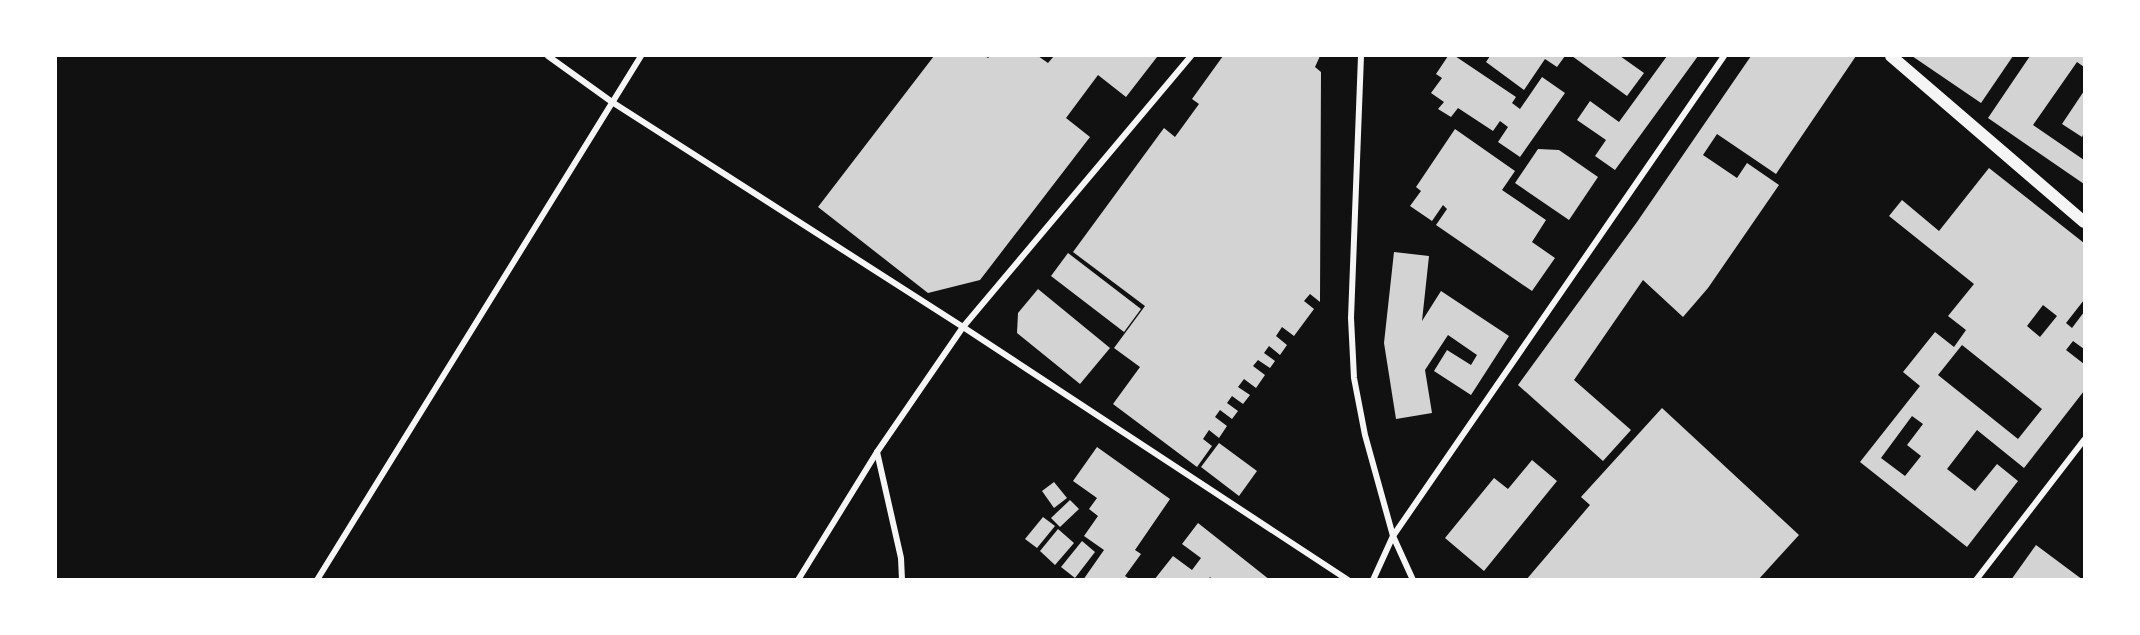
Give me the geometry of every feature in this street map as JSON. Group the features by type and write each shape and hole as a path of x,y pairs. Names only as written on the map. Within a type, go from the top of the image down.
{"main road":[{"path":"1891,56 2085,222"}],"street":[{"path":"548,56 612,102 963,327 1348,579"},
{"path":"317,579 641,56"},
{"path":"798,579 877,452 963,327 1191,56"},
{"path":"1361,56 1351,318 1354,378 1365,435 1393,536 1413,579"},
{"path":"1373,579 1393,536 1724,56"},
{"path":"1976,579 2085,441"},
{"path":"877,452 901,558 902,579"}],"building":[{"path":"934,56 985,56 988,58 990,56 1038,56 1048,63 1054,56 1157,57 1126,97 1098,75 1066,118 1090,137 980,280 928,293 818,207"},
{"path":"1223,56 1320,56 1315,67 1321,72 1320,302 1310,294 1304,301 1314,309 1294,336 1282,327 1276,336 1287,345 1280,355 1269,346 1264,353 1275,361 1270,368 1258,360 1253,366 1265,375 1256,388 1244,379 1238,387 1250,395 1243,404 1232,396 1227,403 1238,411 1232,419 1220,410 1215,417 1227,426 1219,438 1209,430 1203,439 1212,446 1197,467 1113,404 1140,367 1114,348 1145,306 1073,252 1164,128 1175,137 1199,104 1192,99"},
{"path":"1448,56 1455,56 1516,97 1512,103 1520,109 1542,77 1565,93 1520,157 1498,142 1508,127 1500,121 1493,131 1458,108 1451,117 1438,109 1444,102 1431,93 1442,78 1436,74"},
{"path":"1490,56 1565,56 1557,67 1545,59 1524,90 1486,62"},
{"path":"1572,56 1620,56 1644,73 1627,96"},
{"path":"1667,56 1698,56 1615,170 1595,156 1606,140 1577,120 1590,101 1619,122"},
{"path":"1751,56 1856,56 1776,174 1717,134 1703,155 1737,178 1747,163 1779,185 1708,288 1683,317 1643,280 1574,380 1631,430 1603,461 1518,385 1637,222"},
{"path":"1912,56 2013,56 1981,103"},
{"path":"2030,56 2084,56 2084,67 2077,62 2033,125 2084,160 2084,184 1988,118"},
{"path":"2084,91 2084,133 2082,137 2062,124"},
{"path":"1455,129 1515,171 1502,190 1546,220 1532,242 1555,258 1532,291 1436,225 1447,209 1443,205 1432,221 1410,206 1421,191 1416,187"},
{"path":"1538,149 1559,150 1598,177 1569,220 1515,183"},
{"path":"1989,168 2084,243 2084,300 2066,323 2072,328 2084,312 2084,349 2073,341 2066,350 2084,364 2084,391 2024,468 1977,430 1947,469 1975,491 1997,464 2018,481 1967,547 1860,462 1920,386 1903,372 1935,332 1954,347 1966,330 1948,316 1974,284 1889,216 1902,200 1939,231","holes":["2043,305 2057,316 2040,337 2027,326","1962,345 2042,409 2018,439 1938,375","1912,416 1923,424 1907,445 1921,456 1905,476 1881,458"]},
{"path":"1394,252 1429,256 1422,321 1441,291 1509,336 1471,395 1434,371 1447,350 1471,365 1477,355 1448,335 1425,370 1432,413 1396,419 1384,343"},
{"path":"1068,253 1141,309 1124,332 1051,276"},
{"path":"1038,289 1110,348 1080,384 1017,333 1018,313"},
{"path":"1662,408 1799,535 1758,580 1526,580 1590,505 1581,497"},
{"path":"1219,443 1257,471 1239,496 1201,467"},
{"path":"1097,447 1170,499 1135,550 1141,554 1125,576 1131,580 1083,580 1104,550 1084,536 1098,516 1089,509 1097,498 1073,481"},
{"path":"1532,460 1557,481 1484,571 1445,538 1494,478 1508,489"},
{"path":"1054,482 1067,498 1054,508 1042,491"},
{"path":"1070,500 1079,509 1060,527 1051,518"},
{"path":"1043,517 1055,526 1037,548 1025,539"},
{"path":"1198,523 1270,580 1213,580 1210,577 1208,580 1154,580 1173,556 1192,570 1201,558 1182,544"},
{"path":"1058,529 1074,543 1055,565 1040,551"},
{"path":"1082,541 1095,552 1075,578 1061,567"},
{"path":"2036,545 2083,580 2011,580"}]}
